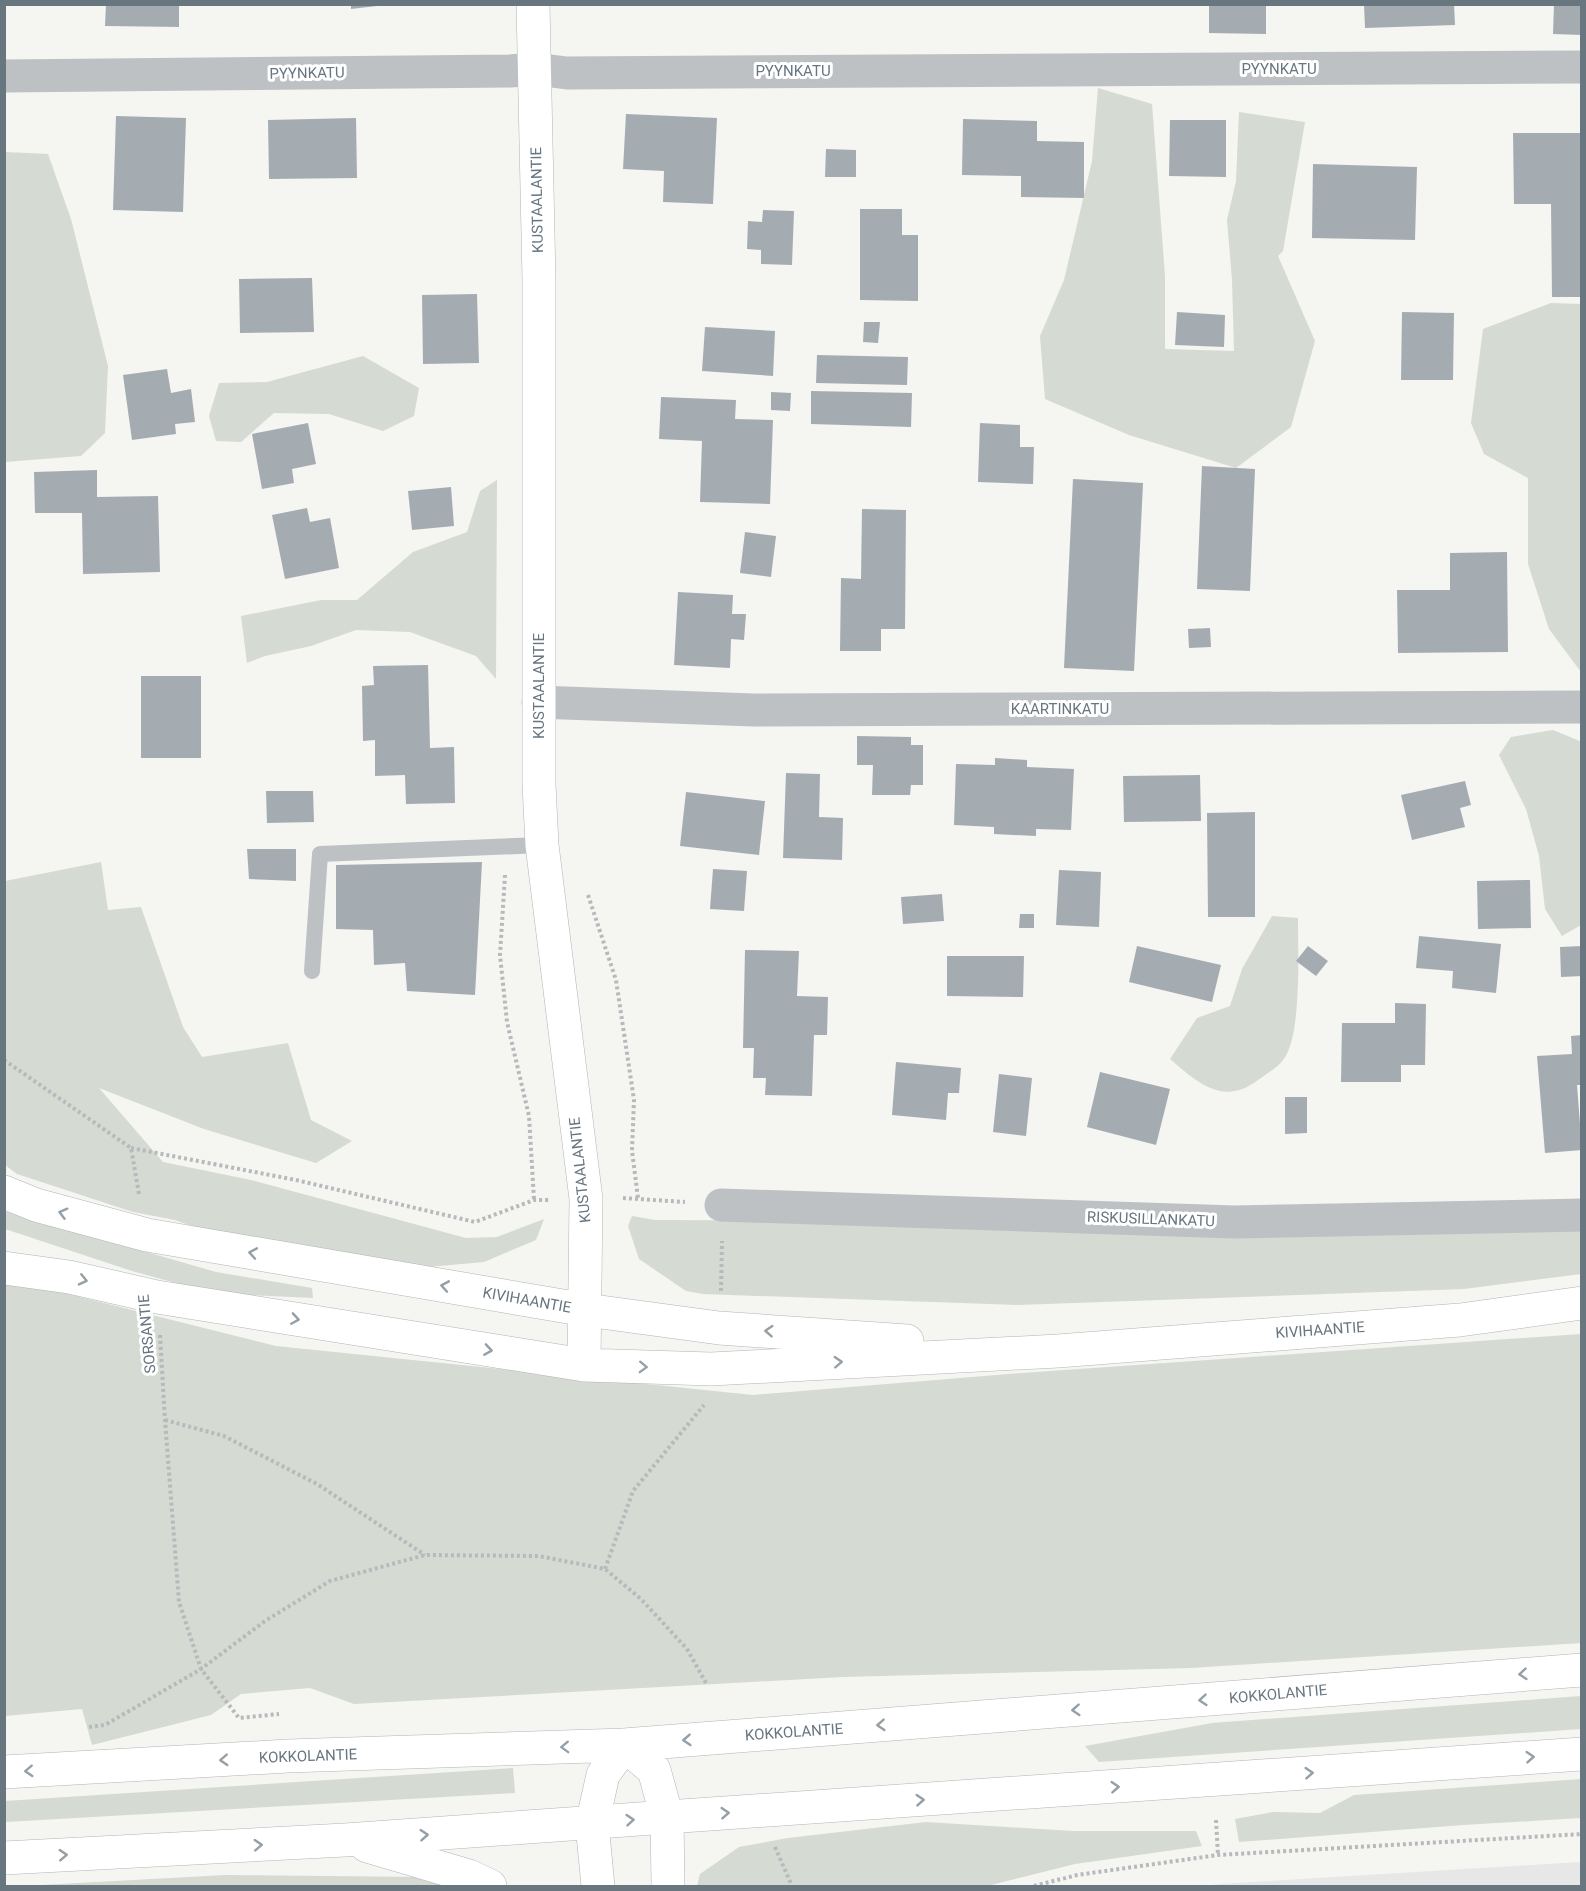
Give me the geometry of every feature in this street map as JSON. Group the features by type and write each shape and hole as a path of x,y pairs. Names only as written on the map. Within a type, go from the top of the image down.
{"main road":[{"name":"KUSTAALANTIE","path":"533,4 538,280 538,702 542,845 586,1199 584,1365"},
{"name":"KIVIHAANTIE","path":"4,1192 36,1205 147,1235 586,1310 719,1328 1058,1352"},
{"name":"KIVIHAANTIE","path":"4,1268 69,1276 157,1297 584,1365 711,1369 1058,1352 1460,1320 1581,1303"},
{"name":"KOKKOLANTIE","path":"4,1773 288,1756 624,1745 1581,1670"},
{"path":"598,1887 592,1824 603,1775 624,1745 654,1770 667,1817 668,1887"},
{"path":"4,1858 592,1824 1581,1754"},
{"path":"345,1840 469,1876 490,1887"}],"street":[{"name":"PYYNKATU","path":"4,76 535,69 589,73 1581,67"},
{"name":"KAARTINKATU","path":"538,702 753,710 1581,707"},
{"name":"RISKUSILLANKATU","path":"721,1205 1235,1222 1581,1215"}],"lane":[{"path":"312,971 320,854 542,845"}],"path":[{"path":"585,887 616,980 634,1100 632,1151 639,1198"},
{"path":"4,1060 131,1148 296,1180 475,1222 534,1200 639,1198 721,1205"},
{"path":"131,1148 147,1235"},
{"name":"SORSANTIE","path":"157,1297 179,1602 201,1669 239,1719 279,1714"},
{"path":"165,1419 224,1436 318,1484 425,1555"},
{"path":"82,1728 105,1725 201,1669 265,1621 330,1581 425,1555 539,1556 605,1569 641,1599 687,1649 706,1683"},
{"path":"1216,1820 1218,1855"},
{"path":"1034,1887 1077,1875 1218,1855 1581,1834"},
{"path":"773,1844 792,1887"}],"shaded area":[{"path":"1098,88 1152,104 1165,276 1165,349 1234,351 1227,220 1236,181 1239,112 1305,122 1283,251 1278,256 1315,341 1291,427 1236,468 1129,435 1045,399 1040,336 1064,280 1092,161"},
{"path":"5,152 48,154 71,219 108,366 105,433 81,456 5,462"},
{"path":"1551,303 1581,304 1581,672 1549,629 1528,564 1528,478 1484,454 1471,423 1483,329"},
{"path":"363,356 419,388 414,416 383,431 329,414 274,413 241,442 216,441 209,416 219,383 267,382"},
{"path":"497,480 496,679 476,656 410,632 356,630 311,646 265,656 247,663 241,616 321,600 357,600 413,552 467,532 480,491"},
{"path":"1553,730 1582,742 1581,925 1562,936 1545,909 1539,856 1526,809 1499,755 1511,737"},
{"path":"101,862 108,910 141,907 183,1027 202,1057 288,1043 311,1120 352,1141 316,1163 204,1129 99,1088 163,1162 251,1180 466,1238 497,1237 544,1219 536,1240 484,1262 417,1268 213,1234 175,1220 133,1212 17,1174 5,1165 5,881"},
{"path":"1272,916 1298,918 1298,992 1289,1049 1278,1066 1245,1088 1222,1091 1211,1088 1190,1076 1170,1059 1197,1018 1230,1006 1242,969"},
{"path":"4,1211 216,1272 312,1288 313,1298 225,1294 132,1271 5,1229"},
{"path":"632,1216 655,1220 1581,1225 1581,1274 1464,1289 1018,1305 703,1294 686,1291 639,1259 628,1226"},
{"path":"4,1278 276,1346 753,1395 1022,1373 1581,1334 1581,1643 1191,1668 843,1677 354,1704 310,1688 241,1694 211,1715 92,1745 82,1709 5,1716"},
{"path":"1581,1696 1581,1729 1099,1762 1085,1746 1212,1723"},
{"path":"513,1768 515,1793 5,1822 5,1801"},
{"path":"1581,1779 1581,1818 1239,1842 1235,1819 1273,1812 1320,1813 1354,1795"},
{"path":"926,1822 1073,1831 1196,1831 1202,1846 1075,1864 987,1886 697,1886 700,1874 739,1847 788,1838"},
{"path":"1581,1862 1581,1886 1203,1886 1220,1884"},
{"path":"226,1875 420,1877 447,1886 22,1886"}],"building":[{"path":"106,4 179,4 179,27 105,26"},
{"path":"351,4 377,4 377,6 351,9"},
{"path":"1209,4 1266,4 1266,34 1209,33"},
{"path":"1364,4 1454,4 1455,25 1365,28"},
{"path":"1554,4 1582,4 1582,35 1553,34"},
{"path":"626,114 717,118 713,204 663,202 664,171 623,169"},
{"path":"116,116 186,118 183,212 113,210"},
{"path":"356,118 357,178 269,179 268,120"},
{"path":"963,119 1037,121 1037,141 1084,142 1084,198 1021,197 1021,176 962,175"},
{"path":"1170,120 1226,120 1226,177 1169,176"},
{"path":"1513,133 1582,133 1582,297 1552,297 1551,204 1514,204"},
{"path":"826,149 856,150 856,177 825,177"},
{"path":"1313,164 1417,167 1415,240 1312,238"},
{"path":"860,209 902,209 902,235 918,235 918,301 860,300"},
{"path":"763,210 794,211 792,265 761,264 761,250 747,249 748,221 762,222"},
{"path":"312,278 314,332 240,333 239,279"},
{"path":"477,294 479,363 423,364 422,295"},
{"path":"1177,312 1225,315 1224,347 1175,345"},
{"path":"1402,312 1454,313 1453,380 1401,380"},
{"path":"864,322 880,322 878,343 863,342"},
{"path":"705,327 775,331 773,376 702,371"},
{"path":"817,355 908,357 907,385 816,383"},
{"path":"167,369 171,393 191,389 195,422 175,424 176,434 132,440 123,375"},
{"path":"811,391 912,393 911,427 811,424"},
{"path":"771,392 791,393 790,411 771,410"},
{"path":"661,397 736,400 735,419 773,420 770,504 700,502 702,441 659,439"},
{"path":"308,423 316,464 292,469 294,483 262,489 252,434"},
{"path":"980,423 1020,425 1020,447 1034,447 1033,484 978,482"},
{"path":"1202,466 1255,469 1250,591 1197,589"},
{"path":"97,470 97,497 158,496 160,572 83,574 82,513 35,513 34,472"},
{"path":"1073,479 1143,483 1134,671 1064,668"},
{"path":"451,487 454,526 412,530 408,491"},
{"path":"307,508 310,522 330,518 339,568 285,579 272,515"},
{"path":"862,509 906,510 905,629 881,629 881,651 840,651 841,578 861,579"},
{"path":"745,532 776,536 771,577 740,573"},
{"path":"1507,552 1508,652 1398,653 1397,590 1450,590 1450,553"},
{"path":"678,592 733,595 732,614 746,614 744,640 731,639 730,668 674,665"},
{"path":"1210,628 1211,647 1189,648 1188,629"},
{"path":"428,665 430,748 454,747 455,803 406,804 405,775 375,776 375,740 363,741 362,686 374,685 373,666"},
{"path":"141,676 201,676 201,758 141,758"},
{"path":"857,736 911,737 911,745 923,745 923,785 911,785 910,795 872,795 873,765 857,765"},
{"path":"995,758 1027,760 1027,767 1074,769 1071,830 1036,829 1036,836 994,834 994,827 954,825 956,764 995,765"},
{"path":"786,773 820,774 819,817 843,818 842,860 783,858"},
{"path":"1200,775 1201,821 1124,822 1123,776"},
{"path":"1465,781 1471,805 1460,808 1465,827 1412,840 1401,795"},
{"path":"266,791 313,791 314,822 267,823"},
{"path":"686,792 765,801 759,855 680,846"},
{"path":"1255,812 1255,917 1208,917 1207,813"},
{"path":"247,849 296,849 296,881 249,879"},
{"path":"482,862 475,995 407,991 405,963 374,965 373,930 336,929 336,865"},
{"path":"713,869 747,871 744,911 710,909"},
{"path":"1059,870 1101,872 1099,927 1056,925"},
{"path":"1530,880 1531,928 1478,929 1477,881"},
{"path":"942,894 944,921 903,924 901,897"},
{"path":"1020,914 1034,914 1034,928 1019,928"},
{"path":"1419,936 1501,944 1496,993 1452,988 1453,971 1416,968"},
{"path":"1137,946 1221,965 1212,1002 1129,982"},
{"path":"1308,946 1328,961 1316,976 1296,961"},
{"path":"1582,946 1582,976 1561,977 1560,947"},
{"path":"745,950 799,951 797,996 828,997 827,1035 814,1035 812,1096 765,1095 766,1078 753,1078 754,1048 743,1048"},
{"path":"947,956 1024,956 1023,997 947,996"},
{"path":"1395,1003 1426,1004 1425,1065 1401,1065 1401,1082 1341,1082 1342,1023 1395,1023"},
{"path":"1582,1035 1582,1085 1577,1085 1582,1150 1545,1153 1537,1056 1572,1054 1571,1036"},
{"path":"896,1062 961,1068 959,1093 948,1093 946,1120 892,1115"},
{"path":"1100,1072 1170,1089 1156,1145 1087,1127"},
{"path":"999,1074 1032,1078 1026,1136 993,1132"},
{"path":"1285,1097 1307,1097 1307,1133 1285,1134"}]}
